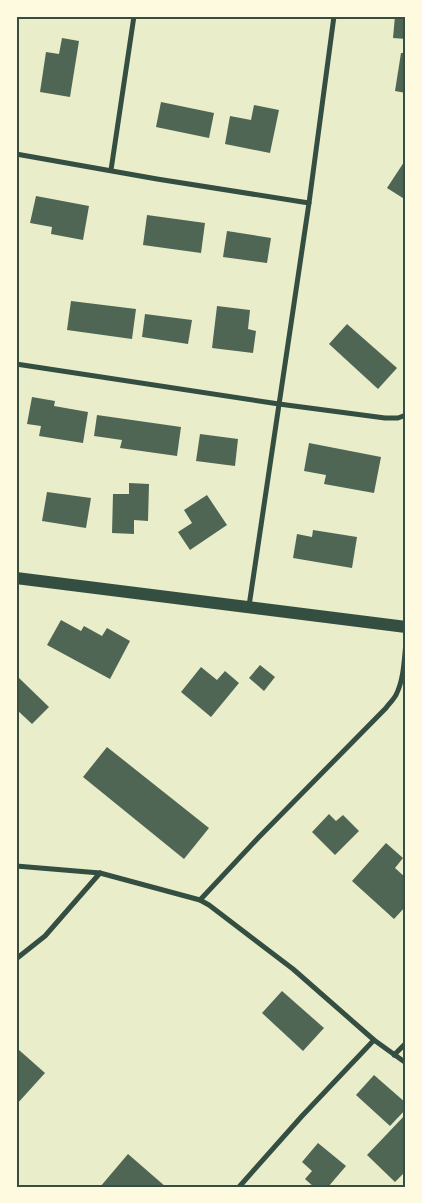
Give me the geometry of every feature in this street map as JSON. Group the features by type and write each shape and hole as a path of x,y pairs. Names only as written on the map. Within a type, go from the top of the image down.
{"main road":[{"path":"16,578 406,627"}],"street":[{"path":"111,170 134,16"},
{"path":"248,606 309,203 334,16"},
{"path":"16,154 309,203"},
{"path":"16,364 384,418 398,418 406,415"},
{"path":"200,900 396,696 403,680 406,643"},
{"path":"16,866 100,873 200,900 293,969 374,1040 406,1063"},
{"path":"16,959 45,936 100,873"},
{"path":"240,1187 302,1116 374,1040"},
{"path":"394,1055 406,1043"}],"building":[{"path":"395,16 406,16 406,39 393,38"},
{"path":"62,38 79,41 70,97 40,92 46,52 59,54"},
{"path":"401,53 406,53 406,93 395,91"},
{"path":"161,102 214,113 209,138 156,127"},
{"path":"254,105 279,110 270,153 225,144 230,116 251,120"},
{"path":"406,159 406,200 387,188"},
{"path":"36,196 89,206 83,240 51,234 52,227 30,223"},
{"path":"147,215 205,223 201,253 143,245"},
{"path":"227,231 271,238 267,263 223,257"},
{"path":"71,301 136,309 132,339 67,330"},
{"path":"217,306 250,310 248,329 256,331 253,353 212,348"},
{"path":"145,314 192,320 188,344 142,337"},
{"path":"347,324 397,368 378,389 329,344"},
{"path":"32,397 55,401 54,406 88,412 83,443 39,436 41,426 27,424"},
{"path":"97,415 181,427 177,456 120,448 122,440 94,436"},
{"path":"200,434 238,439 235,466 196,461"},
{"path":"309,443 381,457 374,493 324,484 326,475 304,471"},
{"path":"129,483 149,484 148,521 134,520 134,534 112,533 113,494 129,494"},
{"path":"47,492 91,498 86,528 42,521"},
{"path":"207,495 227,525 190,550 178,532 192,523 184,510"},
{"path":"313,530 357,537 352,568 293,558 297,534 312,537"},
{"path":"61,620 81,631 84,626 102,636 107,628 130,641 110,679 47,645"},
{"path":"260,665 275,677 264,691 249,678"},
{"path":"201,667 217,680 225,671 239,683 211,717 181,692"},
{"path":"19,678 49,707 32,724 16,709 16,681"},
{"path":"107,747 209,828 184,859 83,777"},
{"path":"329,814 336,821 343,815 359,831 335,855 312,832"},
{"path":"386,843 403,858 395,868 406,878 406,906 394,919 352,881"},
{"path":"282,991 324,1028 303,1051 262,1013"},
{"path":"19,1050 45,1073 16,1105 16,1053"},
{"path":"374,1075 406,1103 406,1109 390,1126 356,1095"},
{"path":"406,1114 406,1171 395,1182 367,1155"},
{"path":"318,1143 346,1166 328,1187 314,1187 305,1179 312,1171 302,1162"},
{"path":"128,1154 166,1187 100,1187"}]}
